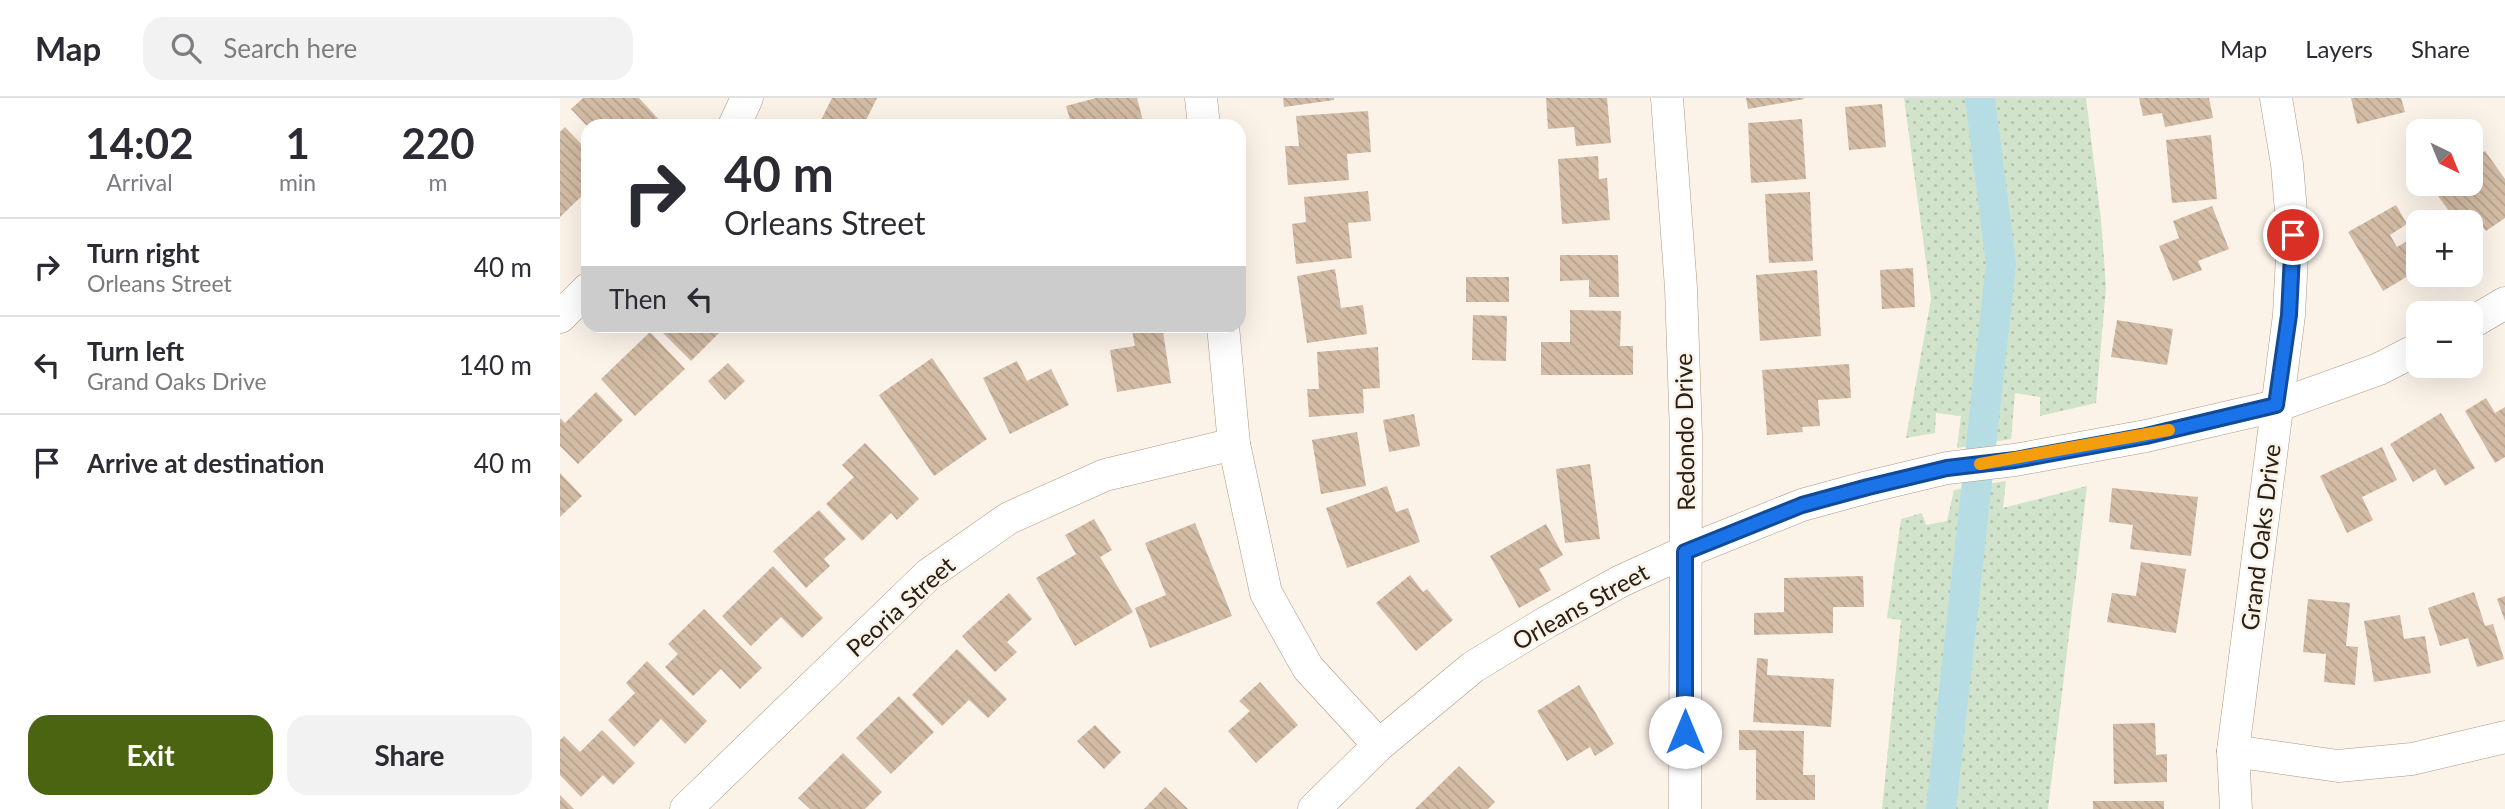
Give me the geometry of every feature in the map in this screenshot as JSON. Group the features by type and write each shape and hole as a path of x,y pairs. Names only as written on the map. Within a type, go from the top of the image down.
{"street":[{"path":"737,119 747,98"},
{"path":"1201,98 1203,119"},
{"name":"Redondo Drive","path":"1667,98 1681,288 1686,435 1685,809"},
{"name":"Grand Oaks Drive","path":"2236,809 2232,751 2289,315 2293,235 2287,164 2277,98"},
{"path":"560,317 581,296"},
{"path":"2483,316 2505,303"},
{"path":"1224,333 1234,444 1266,593 1308,668 1379,745"},
{"name":"Orleans Street","path":"1314,809 1379,745 1473,667 1621,580 1685,552 1802,505 1947,468 2015,460 2146,436 2276,405 2379,369 2406,355"},
{"name":"Peoria Street","path":"686,809 929,574 1009,519 1105,475 1234,444"},
{"path":"2232,751 2338,766 2412,760 2505,737"}],"green space":[{"path":"1904,98 2086,98 2101,219 2106,287 2096,403 2040,416 2040,397 2015,393 2011,439 1957,448 1961,416 1936,413 1935,433 1906,438 1931,299"},
{"path":"2006,481 2003,508 2087,486 2048,809 1882,809 1901,620 1887,618 1901,519 1922,513 1926,525 1947,521 1954,490"}],"building":[{"path":"583,98 639,98 658,119 581,120 571,109"},
{"path":"832,98 877,98 866,119 822,119"},
{"path":"1096,98 1137,98 1142,119 1070,119 1066,106"},
{"path":"1283,98 1334,98 1334,100 1284,107"},
{"path":"1546,98 1607,98 1611,143 1576,146 1574,127 1548,129"},
{"path":"1746,98 1804,98 1804,99 1748,109"},
{"path":"2139,98 2209,98 2213,118 2165,127 2162,113 2143,116"},
{"path":"2351,98 2401,98 2405,112 2357,124"},
{"path":"1882,104 1886,147 1849,150 1845,107"},
{"path":"1368,111 1371,152 1347,154 1349,180 1288,185 1285,146 1299,146 1296,116"},
{"path":"1802,119 1806,179 1751,183 1748,123"},
{"path":"565,127 581,144 581,197 560,217 560,132"},
{"path":"2211,135 2217,199 2172,203 2166,140"},
{"path":"2485,151 2505,179 2505,218 2486,231 2483,227 2483,210 2448,210 2438,196 2483,196"},
{"path":"1598,156 1599,179 1607,178 1610,220 1562,224 1558,159"},
{"path":"1368,191 1371,221 1348,223 1352,258 1296,264 1292,224 1306,222 1304,197"},
{"path":"1810,192 1813,261 1769,263 1765,194"},
{"path":"2396,205 2406,225 2390,235 2397,247 2406,242 2406,277 2383,291 2348,232"},
{"path":"2212,206 2229,249 2198,261 2202,270 2173,281 2159,246 2179,238 2173,221"},
{"path":"1560,255 1618,255 1619,297 1589,297 1589,280 1560,281"},
{"path":"1913,268 1915,307 1882,309 1880,270"},
{"path":"1335,269 1341,308 1363,305 1367,334 1307,343 1297,276"},
{"path":"1817,270 1821,336 1760,341 1756,275"},
{"path":"1466,277 1509,277 1509,302 1466,302"},
{"path":"1570,310 1621,311 1620,346 1633,346 1633,375 1541,375 1541,342 1570,342"},
{"path":"1473,315 1507,316 1506,361 1472,360"},
{"path":"2117,320 2173,329 2167,365 2111,357"},
{"path":"649,333 685,369 635,416 601,379"},
{"path":"663,333 719,333 691,361"},
{"path":"1132,333 1163,333 1171,383 1117,392 1110,350 1135,346"},
{"path":"1378,347 1380,388 1363,389 1364,413 1309,417 1307,389 1319,389 1317,352"},
{"path":"932,358 987,439 934,476 879,395"},
{"path":"1017,361 1027,381 1051,369 1069,405 1010,434 983,378"},
{"path":"728,363 745,381 725,400 708,381"},
{"path":"1849,364 1851,398 1818,400 1820,426 1802,427 1803,432 1767,435 1762,370"},
{"path":"596,392 623,420 578,464 560,446 560,418 565,423"},
{"path":"2486,398 2495,413 2505,407 2505,457 2495,463 2465,411"},
{"path":"2441,413 2475,468 2445,486 2435,469 2413,482 2390,444"},
{"path":"1414,414 1420,446 1389,452 1383,420"},
{"path":"1357,432 1366,486 1321,494 1312,440"},
{"path":"865,443 919,499 897,520 891,513 862,541 826,504 854,477 842,465"},
{"path":"2382,447 2397,480 2362,497 2373,520 2347,533 2320,476"},
{"path":"1590,464 1600,539 1565,543 1556,469"},
{"path":"560,473 582,496 560,517"},
{"path":"1387,486 1396,512 1408,508 1420,542 1347,568 1326,508"},
{"path":"2112,488 2198,497 2191,556 2130,549 2133,525 2109,522"},
{"path":"819,510 846,539 824,559 830,566 806,588 773,551"},
{"path":"1094,519 1112,550 1100,557 1133,612 1075,646 1036,578 1076,554 1065,535"},
{"path":"1195,523 1232,616 1150,648 1135,608 1166,595 1145,543"},
{"path":"1546,524 1563,555 1539,569 1551,590 1519,608 1490,556"},
{"path":"2141,562 2186,569 2176,633 2107,622 2112,593 2136,596"},
{"path":"773,566 823,618 802,638 781,617 751,646 722,616"},
{"path":"1410,575 1423,592 1427,589 1453,620 1416,651 1376,603"},
{"path":"1863,576 1864,607 1833,607 1833,633 1754,635 1754,613 1784,612 1784,578"},
{"path":"2474,592 2485,626 2493,624 2504,659 2477,667 2468,638 2440,646 2428,608"},
{"path":"1009,593 1032,619 1007,642 1017,652 995,672 962,636"},
{"path":"2505,596 2505,621 2497,599"},
{"path":"2308,599 2350,603 2346,646 2358,647 2355,685 2324,682 2326,654 2303,652"},
{"path":"704,609 762,668 740,689 721,669 693,696 665,667 678,654 668,644"},
{"path":"2400,615 2404,639 2425,636 2431,673 2374,682 2364,621"},
{"path":"957,649 1007,699 988,718 969,700 942,726 912,695"},
{"path":"1757,658 1768,659 1767,675 1834,679 1831,727 1753,722"},
{"path":"647,661 707,721 685,744 661,719 634,747 608,720 635,693 626,683"},
{"path":"1260,682 1298,725 1256,763 1228,731 1250,711 1239,701"},
{"path":"1579,685 1614,744 1595,756 1590,747 1567,761 1537,711"},
{"path":"899,696 934,732 891,774 856,738"},
{"path":"2155,723 2156,755 2167,754 2167,782 2114,784 2113,724"},
{"path":"1095,725 1121,752 1104,769 1077,741"},
{"path":"602,730 635,763 613,785 603,775 581,797 560,775 560,740 564,736 580,752"},
{"path":"1739,730 1804,731 1803,775 1815,775 1815,800 1756,800 1756,750 1739,750"},
{"path":"843,753 882,792 865,809 810,809 798,798"},
{"path":"1459,766 1495,802 1488,809 1415,809"},
{"path":"1165,787 1188,809 1144,809"},
{"path":"560,795 574,809 560,809"},
{"path":"2093,801 2164,801 2164,809 2093,809"}],"waterway":[{"path":"1941,809 2001,264 1980,98"}],"slow traffic":[{"path":"1980,464 2015,460 2169,430"}],"route":[{"path":"1685,732 1685,552 1802,505 1868,487 1947,468 2015,460 2146,436 2276,405 2289,315 2293,235"}]}
